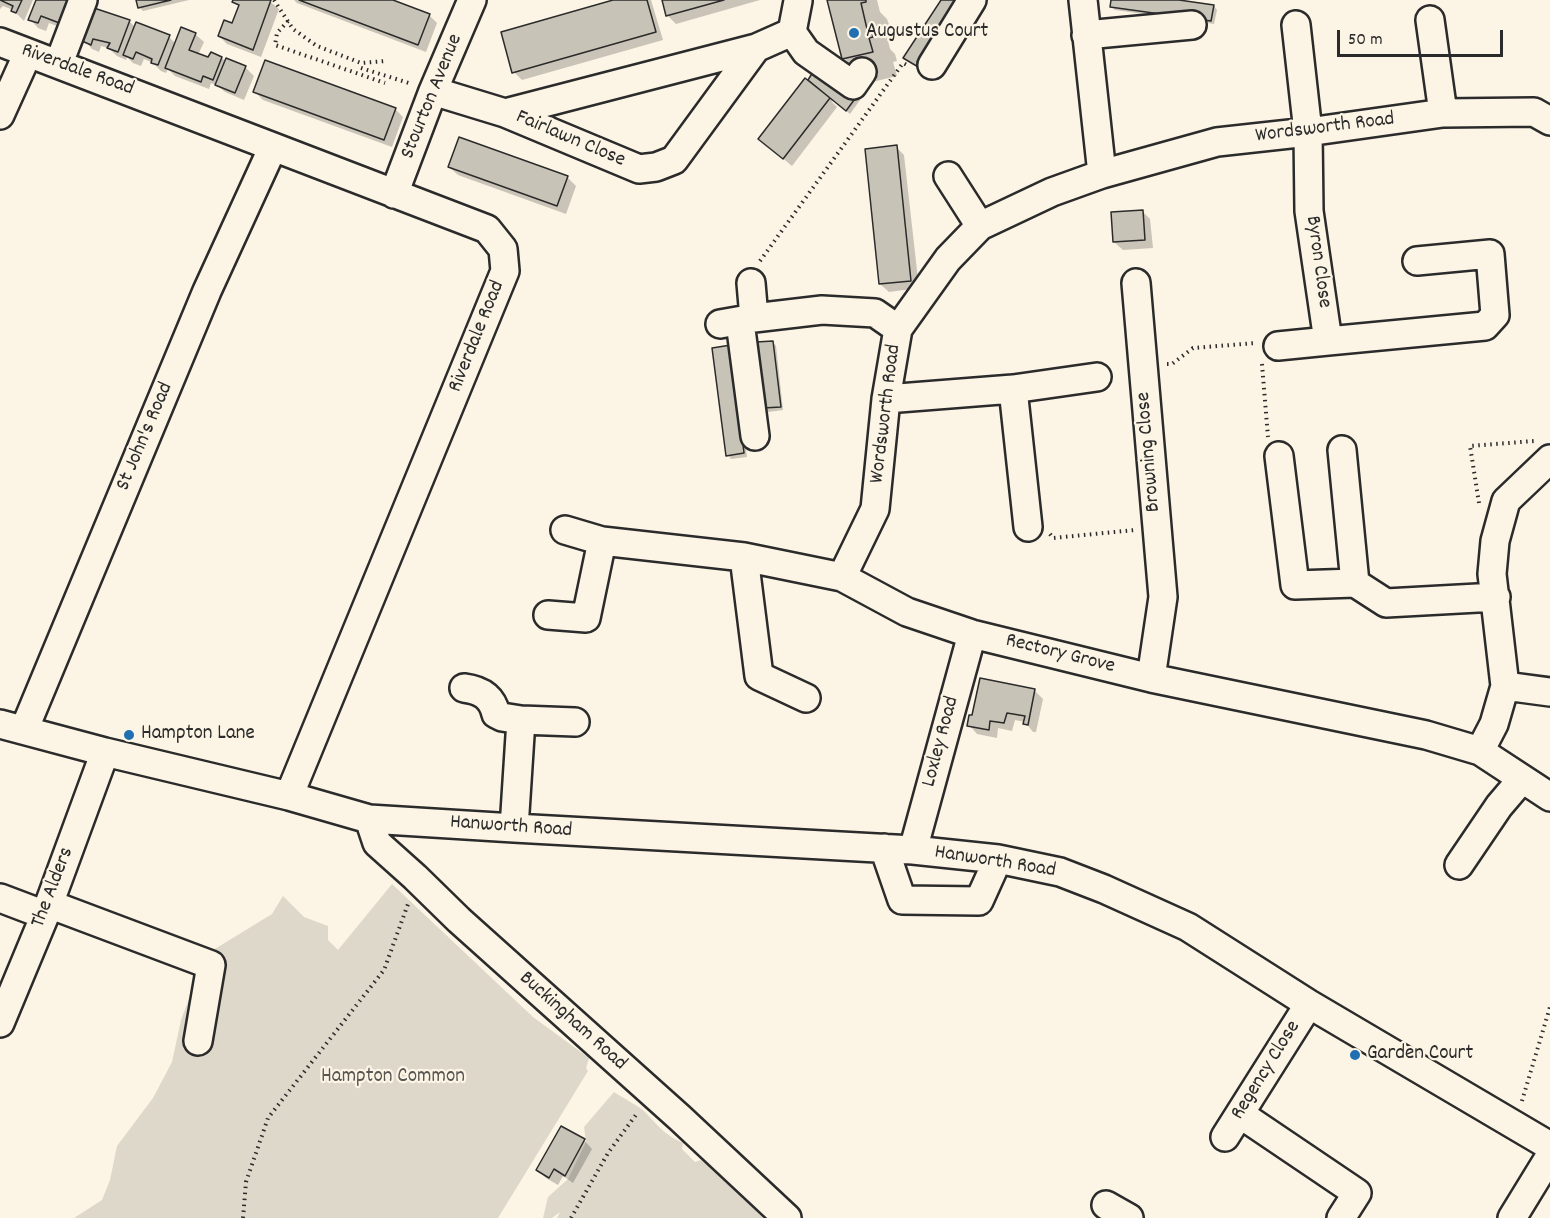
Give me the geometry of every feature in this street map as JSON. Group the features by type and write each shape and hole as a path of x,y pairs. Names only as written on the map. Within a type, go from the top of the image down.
{"street":[{"path":"59,63 83,0"},
{"name":"Stourton Avenue","path":"394,194 433,92 472,0"},
{"path":"932,65 972,0"},
{"path":"1083,0 1102,174"},
{"path":"798,1 799,42 853,85 862,72"},
{"path":"1430,20 1443,113"},
{"path":"1086,35 1192,25"},
{"name":"Byron Close","path":"1296,25 1308,132 1309,211 1328,341"},
{"name":"Riverdale Road","path":"0,42 487,229 502,249 505,271 289,796"},
{"name":"Fairlawn Close","path":"505,113 756,48 799,42"},
{"name":"Fairlawn Close","path":"433,92 505,113 639,169 656,167 674,160 756,48"},
{"path":"0,115 28,53"},
{"name":"Wordsworth Road","path":"842,577 875,509 886,399 898,329 948,259 980,226 1052,192 1102,174 1217,142 1443,113 1534,112 1550,121"},
{"name":"St John's Road","path":"12,727 273,147"},
{"path":"948,176 980,226"},
{"path":"1278,344 1485,326 1495,315 1490,254 1417,261"},
{"path":"751,283 738,321 755,436"},
{"path":"1136,283 1142,366"},
{"path":"738,321 822,310 875,313 898,329"},
{"name":"Browning Close","path":"1142,366 1163,597 1151,678"},
{"path":"886,399 1012,389 1098,377"},
{"path":"1012,389 1028,527"},
{"path":"1342,450 1355,583"},
{"path":"1279,456 1296,585 1355,583 1386,603 1496,597"},
{"path":"1480,751 1494,724 1505,686 1492,574 1495,541 1506,501 1550,459"},
{"name":"Rectory Grove","path":"565,531 602,541 744,557 842,577 907,612 972,634 1151,678 1426,735 1480,751 1550,797"},
{"path":"548,615 586,618 602,541"},
{"path":"744,557 759,676 806,698"},
{"name":"Loxley Road","path":"913,850 972,634"},
{"path":"1505,686 1550,692"},
{"path":"464,688 485,694 494,705 496,714 502,717 575,722"},
{"path":"514,828 521,720"},
{"path":"12,727 289,796 369,819"},
{"name":"The Alders","path":"0,1023 47,910 105,752"},
{"path":"1459,865 1499,806 1522,779"},
{"name":"Hanworth Road","path":"369,819 913,850 998,859 1060,872 1188,927 1309,1004 1550,1146"},
{"name":"Buckingham Road","path":"369,819 377,843 787,1218"},
{"path":"884,848 902,900 979,901 998,859"},
{"path":"0,898 47,910 211,965 198,1041"},
{"name":"Regency Close","path":"1225,1137 1309,1004"},
{"path":"1240,1114 1357,1193 1341,1218"},
{"path":"1512,1218 1550,1156"}],"path":[{"path":"274,0 293,29 317,46 433,92"},
{"path":"288,21 277,33 275,45 385,83"},
{"path":"361,65 384,61"},
{"path":"751,283 745,281 903,63 920,71 932,65"},
{"path":"358,74 361,65"},
{"path":"1278,344 1278,357 1262,360 1269,442 1279,456"},
{"name":"Browning Close","path":"1142,366 1172,364 1192,348 1278,344"},
{"path":"1028,527 1051,534 1053,538 1157,528"},
{"path":"243,1218 246,1182 268,1118 384,970 415,877"},
{"path":"1515,1125 1550,1006"},
{"path":"571,1218 608,1153 651,1093"}],"green space":[{"name":"Hampton Common","path":"392,884 533,1017 589,1058 586,1068 588,1071 498,1218 74,1218 102,1200 110,1180 117,1146 153,1098 172,1062 181,1020 205,955 272,914 283,896 304,917 328,926 328,940 338,950"},
{"path":"614,1092 639,1107 667,1134 683,1143 682,1149 695,1162 701,1160 776,1218 557,1218 560,1212 552,1218 543,1218 548,1197 568,1179 586,1142 584,1127"}],"building":[{"path":"0,0 22,0 16,13 11,11 13,6"},
{"path":"36,0 72,0 62,24 41,16 38,23 28,20"},
{"path":"136,0 171,0 138,8"},
{"path":"233,0 271,0 253,50 218,36 224,20 232,23 239,5 232,2"},
{"path":"299,0 393,0 430,14 418,45"},
{"path":"613,0 647,0 656,32 512,73 501,32"},
{"path":"662,0 724,0 666,16"},
{"name":"Augustus Court","path":"827,0 866,0 861,3 867,29 871,28 873,37 869,38 873,52 842,59"},
{"path":"941,0 963,0 920,68 903,58"},
{"path":"1111,0 1179,0 1214,5 1211,21 1110,7"},
{"path":"94,8 130,20 118,52 107,48 110,43 93,39 91,45 82,41"},
{"path":"136,22 170,35 158,65 151,63 152,59 136,52 133,59 123,55"},
{"path":"181,27 196,33 189,50 208,57 211,52 222,57 213,80 203,76 201,82 165,68"},
{"path":"226,58 246,66 235,93 215,85"},
{"path":"265,60 396,108 384,140 253,92"},
{"path":"816,67 857,96 846,111 808,80"},
{"path":"805,78 830,98 783,159 758,139"},
{"path":"459,137 568,176 557,206 448,167"},
{"path":"897,145 911,281 879,284 865,149"},
{"path":"1143,210 1145,240 1113,242 1111,212"},
{"path":"773,341 781,407 763,408 756,342"},
{"path":"731,345 744,453 726,456 712,348"},
{"path":"980,678 1035,689 1028,725 1023,724 1025,716 1007,713 1004,723 990,721 989,730 967,726 969,715 972,715"},
{"path":"561,1126 585,1139 565,1176 554,1169 549,1178 536,1170"}],"place":[{"name":"Augustus Court","path":"854,33"},
{"name":"Hampton Lane","path":"129,735"},
{"name":"Garden Court","path":"1355,1055"}]}
